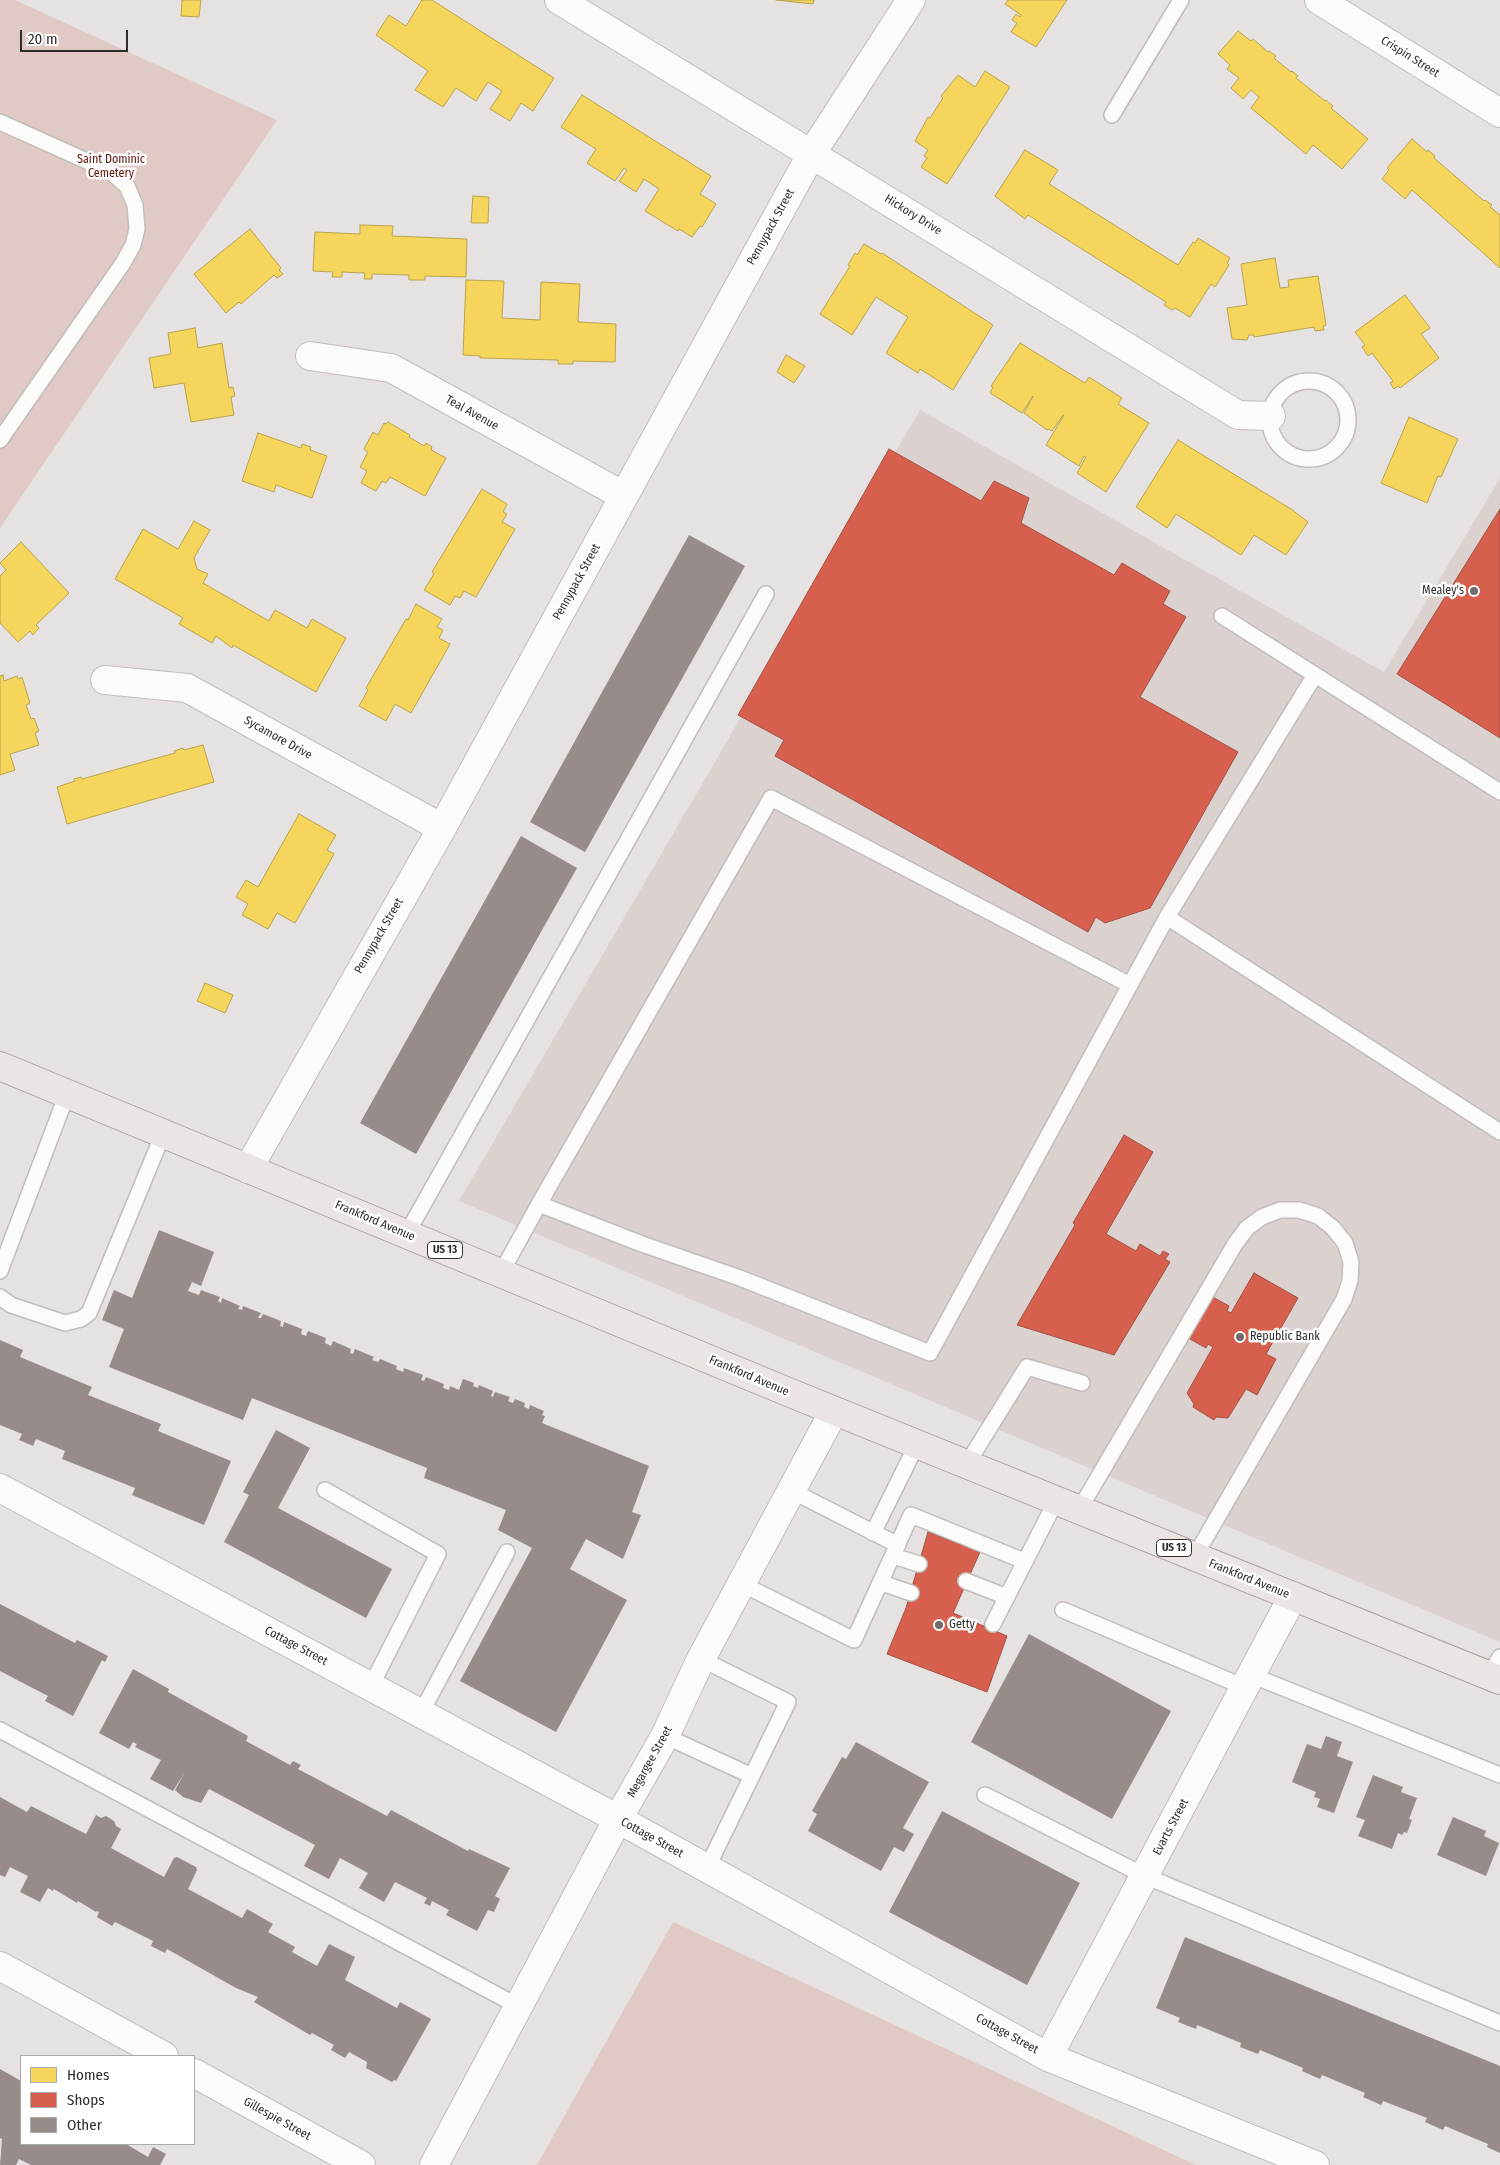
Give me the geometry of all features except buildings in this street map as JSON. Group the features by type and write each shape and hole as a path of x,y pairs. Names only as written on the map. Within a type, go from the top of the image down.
{"main road":[{"name":"Frankford Avenue","path":"0,1066 406,1235 1068,1506 1293,1596 1496,1671"}],"street":[{"name":"Hickory Drive","path":"559,0 1238,415 1271,416"},
{"name":"Pennypack Street","path":"248,1169 442,828 812,153 911,0"},
{"name":"Crispin Street","path":"1319,0 1500,113"},
{"name":"Teal Avenue","path":"310,356 391,368 624,496"},
{"name":"Sycamore Drive","path":"105,680 187,688 442,828"},
{"name":"Megargee Street","path":"434,2165 618,1819 665,1736 701,1660 834,1411"},
{"name":"Cottage Street","path":"0,1488 618,1819 1048,2057 1315,2165"},
{"name":"Evarts Street","path":"1048,2057 1293,1596"},
{"path":"0,1966 162,2055"},
{"name":"Gillespie Street","path":"195,2074 361,2165"}],"lane":[{"path":"1112,115 1182,0"},
{"path":"0,122 111,172 127,186 135,205 137,229 133,245 123,263 0,440"},
{"path":"1307,381 1320,383 1332,389 1342,399 1349,425 1345,438 1337,449 1326,456 1312,460 1298,458 1286,452 1277,442 1272,430 1271,416 1274,403 1282,392 1294,384 1307,381"},
{"path":"406,1235 766,594"},
{"path":"1222,616 1500,792"},
{"path":"539,1204 642,1244 740,1278 930,1353 1167,917 1315,675"},
{"path":"501,1273 772,798 1130,985"},
{"path":"1167,917 1500,1132"},
{"path":"0,1271 68,1094"},
{"path":"0,1297 11,1305 65,1323 81,1319 89,1313 163,1134"},
{"path":"993,1624 1024,1561 1068,1506 1235,1244 1247,1228 1262,1217 1280,1210 1300,1210 1318,1216 1333,1228 1345,1243 1351,1262 1350,1281 1344,1299 1195,1556"},
{"path":"967,1464 1027,1367 1082,1383"},
{"path":"874,1533 917,1444"},
{"path":"325,1490 438,1554 371,1686"},
{"path":"792,1491 874,1533 896,1550 919,1564"},
{"path":"742,1584 854,1640 882,1583 911,1515 1024,1561"},
{"path":"420,1713 506,1552"},
{"path":"966,1582 1007,1597"},
{"path":"882,1583 911,1593"},
{"path":"1063,1610 1500,1775"},
{"path":"701,1660 788,1702 707,1868"},
{"path":"0,1730 518,2006"},
{"path":"665,1736 752,1776"},
{"path":"985,1795 1144,1876 1500,2023"}],"shaded area":[{"path":"920,410 1384,672 1500,478 1500,1642 459,1201"}],"green space":[{"name":"Saint Dominic Cemetery","path":"0,0 15,0 277,120 0,528"},
{"path":"673,1922 1196,2165 537,2165"}],"place":[{"name":"Mealey's","path":"1474,591"},
{"name":"Republic Bank","path":"1240,1337"},
{"name":"Getty","path":"939,1625"}]}
